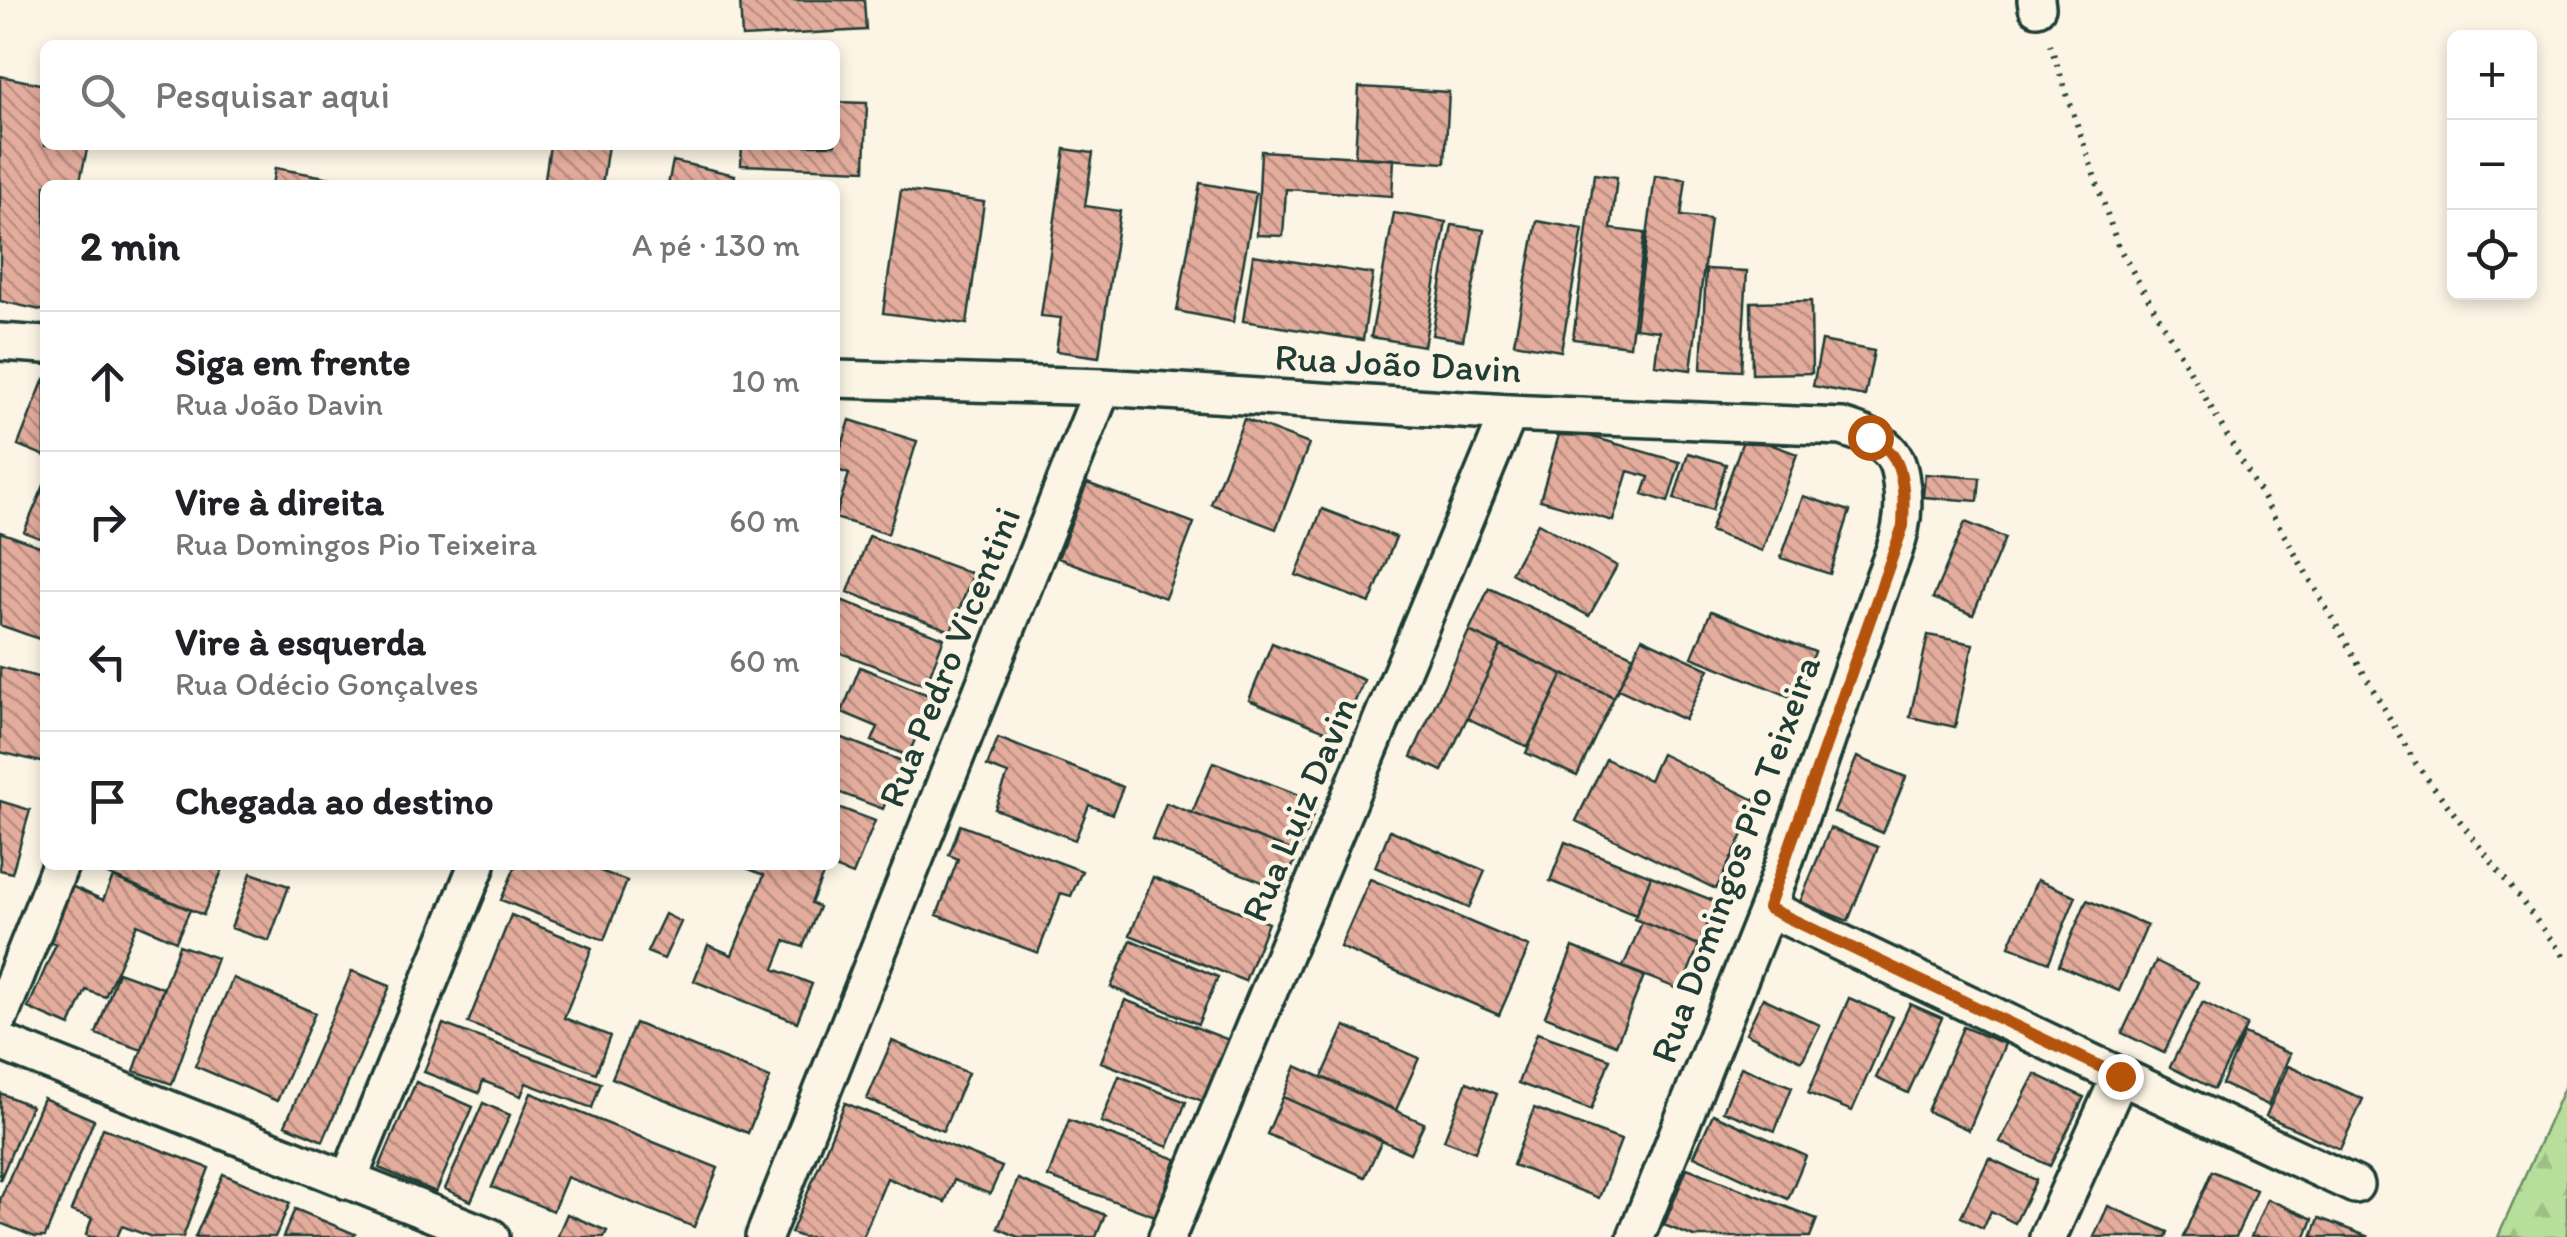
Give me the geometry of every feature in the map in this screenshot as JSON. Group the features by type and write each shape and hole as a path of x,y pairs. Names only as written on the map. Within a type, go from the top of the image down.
{"street":[{"path":"0,342 40,345"},
{"name":"Rua João Davin","path":"840,379 1103,388 1510,413 1842,427 1870,437 1890,451 1898,464 1904,508"},
{"name":"Rua Pedro Vicentini","path":"764,1237 1103,388"},
{"name":"Rua Luiz Davin","path":"1167,1237 1510,413"},
{"name":"Rua Domingos Pio Teixeira","path":"1636,1237 1768,908 1898,544 1904,508"},
{"path":"0,1016 58,870"},
{"path":"348,1180 475,870"},
{"path":"1768,908 2355,1184"},
{"path":"0,1042 490,1237"},
{"path":"2048,1237 2120,1076"}],"path":[{"path":"2037,3 2118,246 2416,764 2567,960"}],"green space":[{"path":"2567,1081 2567,1237 2498,1237"}],"building":[{"path":"740,0 864,0 866,30 742,37"},
{"path":"0,76 40,84 40,150 87,150 80,180 40,180 40,310 0,301"},
{"path":"1359,87 1449,92 1445,163 1355,157"},
{"path":"840,102 867,103 865,170 741,165 742,150 840,150"},
{"path":"1065,149 1093,153 1085,206 1120,211 1099,357 1056,351 1061,318 1041,316"},
{"path":"549,150 607,150 603,180 545,180"},
{"path":"1261,151 1394,159 1392,196 1286,189 1283,236 1257,235"},
{"path":"673,161 735,175 734,180 669,180"},
{"path":"275,168 337,179 337,180 273,180"},
{"path":"1594,174 1617,177 1611,229 1645,233 1630,346 1573,339"},
{"path":"1655,176 1686,179 1681,216 1710,219 1691,370 1655,365 1659,331 1635,328"},
{"path":"1200,183 1256,193 1233,322 1177,311"},
{"path":"901,190 984,202 967,324 883,313"},
{"path":"1394,213 1446,222 1424,346 1371,337"},
{"path":"1537,221 1583,229 1561,351 1514,343"},
{"path":"1452,225 1484,230 1463,340 1432,335"},
{"path":"1253,255 1373,274 1363,340 1243,321"},
{"path":"1706,269 1747,271 1741,371 1701,369"},
{"path":"1811,301 1812,373 1752,374 1751,302"},
{"path":"1822,341 1874,351 1865,396 1813,386"},
{"path":"40,389 40,454 18,445"},
{"path":"1244,419 1309,444 1276,529 1211,504"},
{"path":"850,420 917,441 888,534 840,520 840,502 849,474 840,471 840,451"},
{"path":"1561,428 1680,462 1668,502 1643,494 1649,477 1628,471 1613,521 1540,500"},
{"path":"1745,435 1797,454 1762,551 1710,531"},
{"path":"1688,453 1726,464 1712,510 1674,499"},
{"path":"1925,474 1980,478 1978,501 1923,497"},
{"path":"1087,483 1194,523 1165,598 1058,558"},
{"path":"40,495 40,538 24,532"},
{"path":"1803,496 1850,511 1830,574 1781,558"},
{"path":"1322,509 1396,537 1370,603 1296,575"},
{"path":"1965,522 2005,538 1973,615 1933,598"},
{"path":"1538,523 1617,566 1589,616 1511,573"},
{"path":"0,532 40,546 40,639 0,625"},
{"path":"869,536 973,574 951,631 848,592"},
{"path":"1489,588 1634,656 1614,697 1469,631"},
{"path":"840,600 944,638 926,685 840,653"},
{"path":"1711,611 1815,652 1796,699 1692,657"},
{"path":"1469,631 1501,646 1442,771 1411,757"},
{"path":"1928,635 1973,644 1955,727 1910,717"},
{"path":"1642,638 1709,669 1685,720 1618,689"},
{"path":"1272,643 1364,680 1340,737 1249,700"},
{"path":"1501,646 1563,674 1528,747 1467,718"},
{"path":"0,667 40,678 40,762 0,752"},
{"path":"860,667 933,697 908,756 872,741 878,727 842,712"},
{"path":"1563,674 1614,697 1577,776 1526,753"},
{"path":"840,737 902,761 883,809 840,793"},
{"path":"998,738 1123,787 1112,814 1089,805 1075,840 995,809 1008,774 987,766"},
{"path":"1661,754 1759,802 1716,889 1576,821 1606,759 1649,780"},
{"path":"1857,757 1906,777 1883,833 1834,812"},
{"path":"1213,762 1318,802 1298,853 1192,813"},
{"path":"0,801 30,810 12,873 0,870"},
{"path":"1166,803 1298,853 1283,890 1152,839"},
{"path":"840,808 875,821 853,875 840,870"},
{"path":"960,825 1082,871 1071,896 1061,893 1038,953 937,915 958,859 949,855"},
{"path":"1830,828 1878,847 1848,921 1800,902"},
{"path":"1390,830 1485,871 1469,908 1375,867"},
{"path":"1565,842 1651,876 1636,915 1550,881"},
{"path":"99,870 222,870 203,915"},
{"path":"514,870 598,870 627,881 604,940 501,900"},
{"path":"752,870 825,870 811,903 819,907 803,947 785,941 774,969 812,984 797,1022 694,981 708,945 732,955 764,875"},
{"path":"251,873 289,886 269,941 231,928"},
{"path":"1651,876 1717,902 1699,945 1634,919"},
{"path":"113,877 190,910 176,941 137,924 105,997 86,990 70,1026 28,1008 56,944 47,941 71,886 103,900"},
{"path":"1153,877 1268,923 1245,981 1130,935"},
{"path":"1370,879 1529,947 1499,1015 1340,947"},
{"path":"2037,880 2076,896 2049,962 2009,946"},
{"path":"2087,900 2147,926 2119,991 2059,965"},
{"path":"665,914 681,922 664,959 647,952"},
{"path":"511,915 592,948 564,1018 610,1036 596,1073 468,1023"},
{"path":"1642,922 1699,945 1681,990 1623,967"},
{"path":"1131,940 1218,977 1198,1024 1111,987"},
{"path":"179,945 217,958 172,1084 134,1071"},
{"path":"1573,947 1644,976 1616,1045 1545,1016"},
{"path":"2156,961 2198,982 2164,1053 2122,1033"},
{"path":"352,971 390,986 323,1141 285,1125"},
{"path":"118,972 163,988 142,1050 96,1034"},
{"path":"233,978 315,1013 277,1101 195,1066"},
{"path":"1763,998 1820,1025 1802,1061 1746,1033"},
{"path":"1849,998 1893,1017 1852,1111 1808,1093"},
{"path":"1125,1000 1229,1040 1205,1102 1101,1062"},
{"path":"2203,1002 2247,1025 2214,1089 2170,1067"},
{"path":"1910,1004 1942,1018 1908,1093 1876,1078"},
{"path":"635,1023 770,1078 748,1133 612,1078"},
{"path":"443,1024 601,1083 592,1108 526,1083 521,1096 483,1081 479,1093 424,1072"},
{"path":"1345,1026 1419,1058 1396,1110 1322,1077"},
{"path":"1963,1027 2005,1044 1969,1130 1927,1111"},
{"path":"1537,1033 1610,1059 1591,1110 1518,1083"},
{"path":"2244,1034 2290,1054 2268,1105 2222,1084"},
{"path":"892,1041 968,1073 943,1131 867,1099"},
{"path":"1296,1066 1424,1123 1410,1153 1283,1097"},
{"path":"2288,1066 2363,1099 2340,1149 2266,1116"},
{"path":"1741,1067 1792,1087 1775,1131 1723,1111"},
{"path":"2035,1074 2084,1097 2050,1166 2000,1142"},
{"path":"1119,1076 1186,1102 1168,1147 1101,1122"},
{"path":"416,1082 473,1107 436,1192 379,1168"},
{"path":"1467,1082 1497,1094 1475,1152 1444,1140"},
{"path":"0,1093 31,1106 0,1180"},
{"path":"531,1093 718,1168 694,1227 567,1177 553,1211 492,1187"},
{"path":"1283,1097 1382,1140 1365,1177 1267,1134"},
{"path":"43,1098 94,1120 45,1237 35,1237 0,1223 0,1200"},
{"path":"483,1103 510,1115 471,1201 445,1189"},
{"path":"845,1103 1002,1167 990,1194 954,1180 945,1202 887,1178 863,1237 802,1237 791,1233"},
{"path":"1534,1108 1621,1140 1599,1198 1513,1165"},
{"path":"1713,1114 1806,1156 1788,1199 1694,1156"},
{"path":"1069,1120 1176,1159 1155,1216 1048,1177"},
{"path":"103,1128 209,1168 183,1237 152,1237 122,1226 117,1237 86,1235 92,1218 71,1211"},
{"path":"1989,1158 2036,1180 2015,1223 1991,1211 1983,1228 1961,1217"},
{"path":"1687,1168 1817,1219 1810,1237 1694,1237 1664,1225"},
{"path":"2212,1171 2256,1190 2236,1237 2183,1237"},
{"path":"223,1174 290,1203 275,1237 195,1237"},
{"path":"1018,1179 1105,1215 1096,1237 1018,1237 998,1228"},
{"path":"2267,1199 2313,1219 2306,1237 2251,1237"},
{"path":"2108,1206 2168,1232 2166,1237 2094,1237"},
{"path":"295,1209 355,1234 283,1237"},
{"path":"567,1214 607,1231 604,1237 557,1237"},
{"path":"2319,1218 2369,1237 2312,1237"}],"route":[{"path":"1870,437 1890,451 1898,464 1903,526 1768,908 2120,1076"}]}
